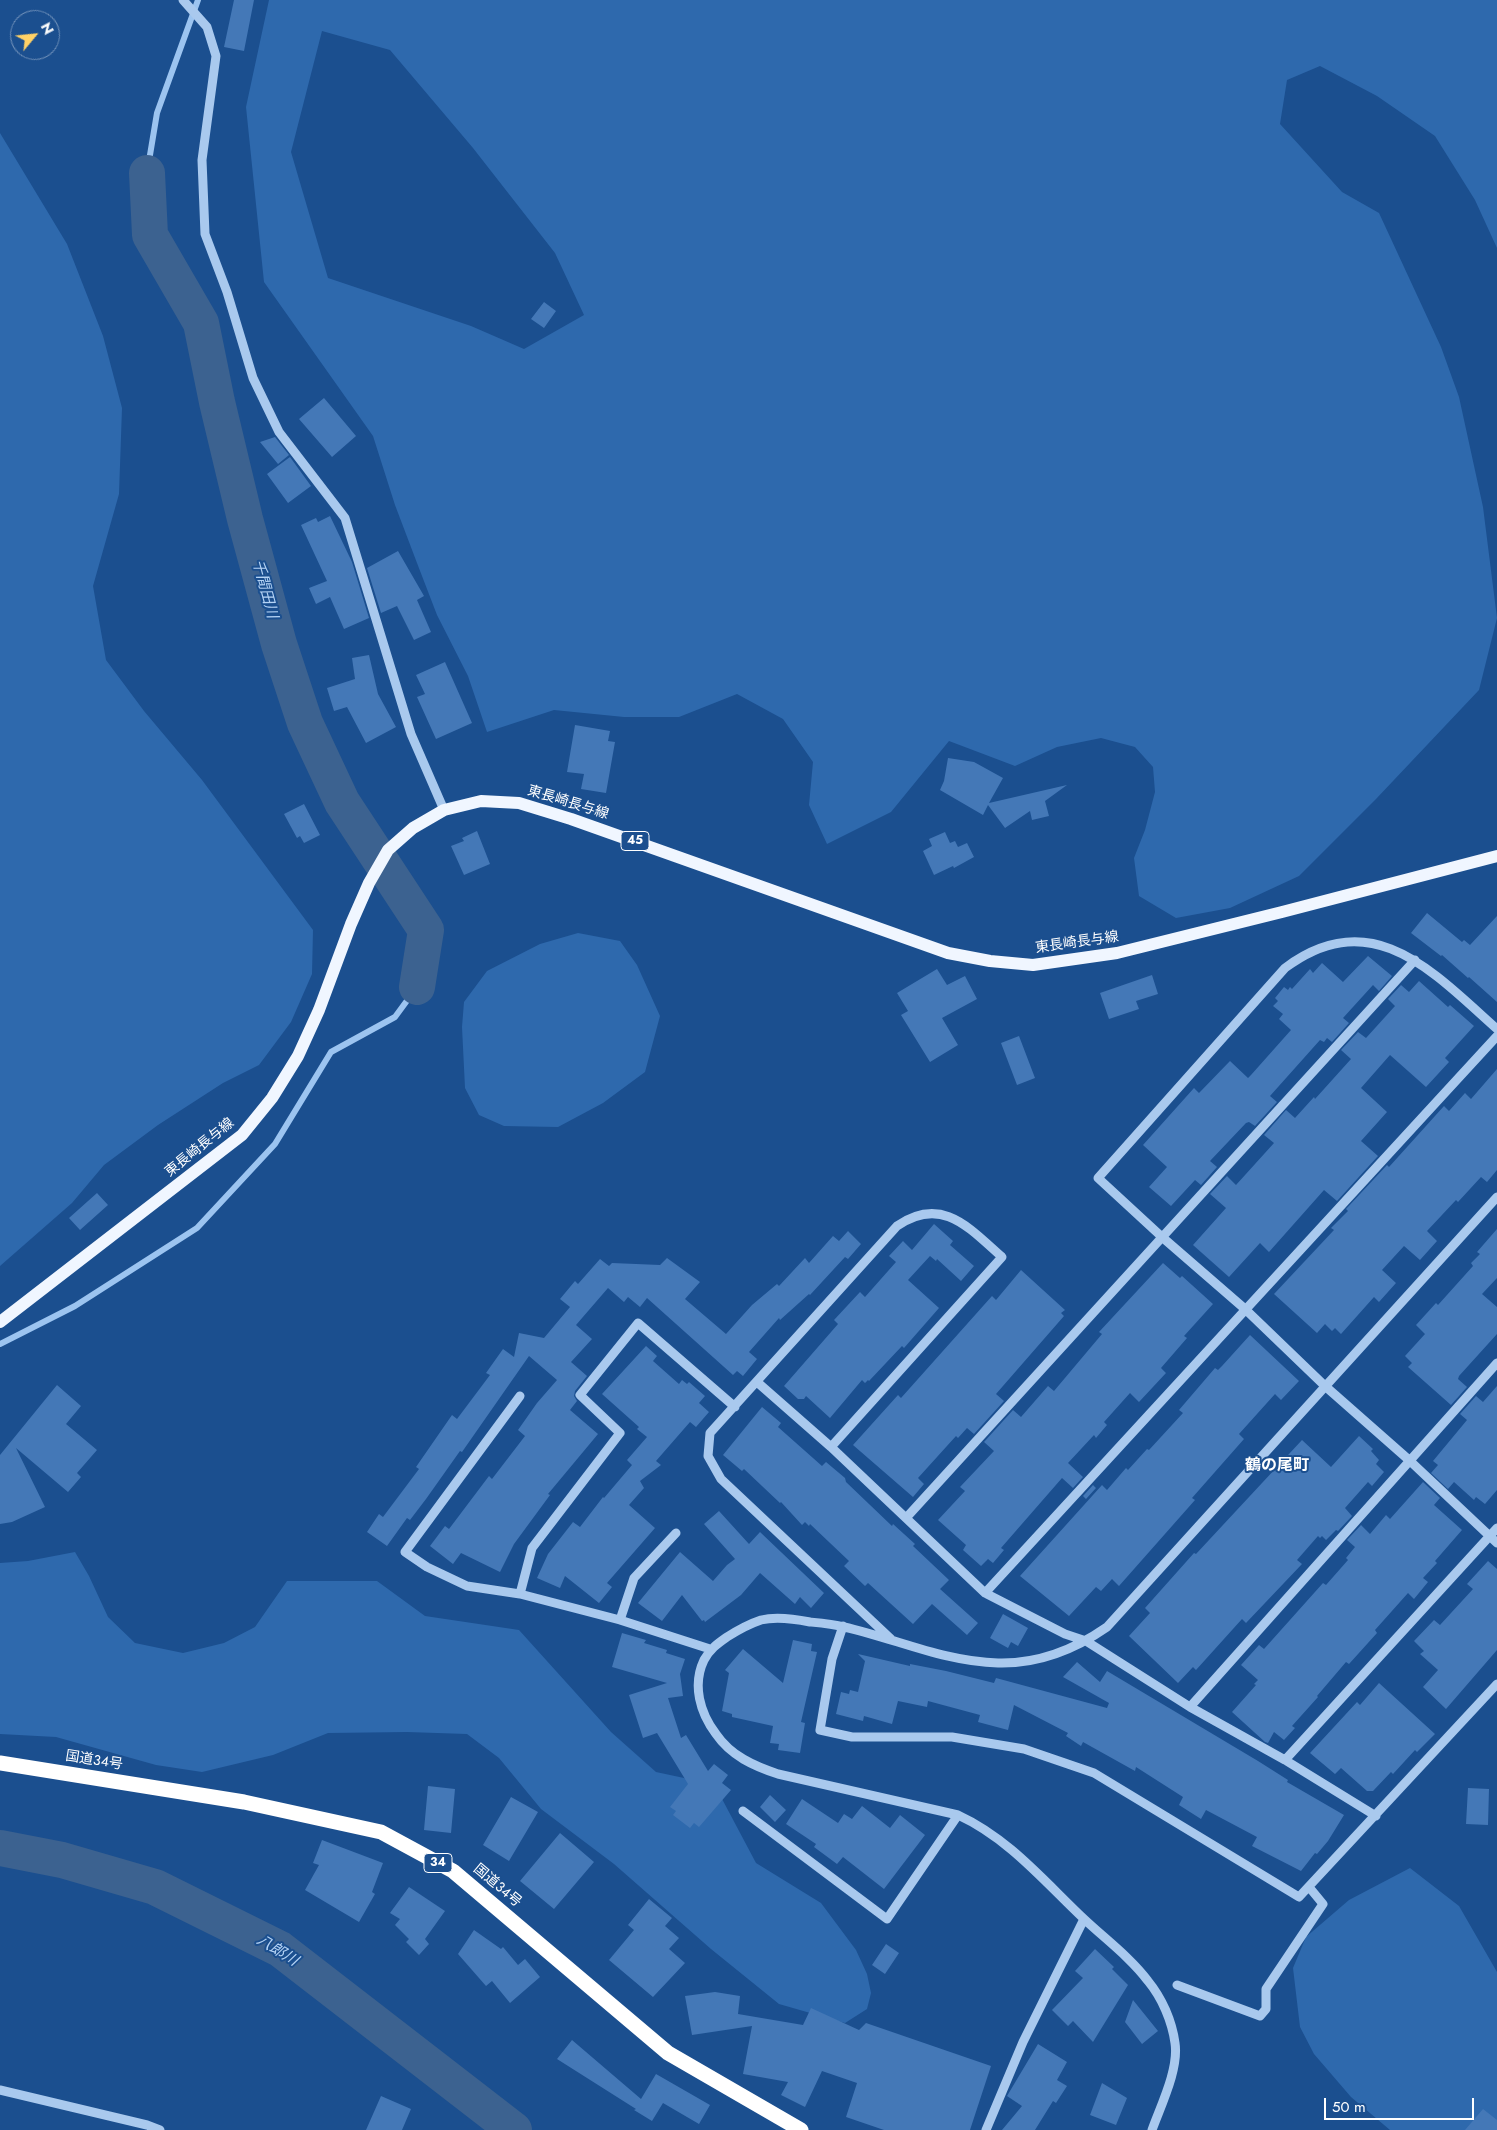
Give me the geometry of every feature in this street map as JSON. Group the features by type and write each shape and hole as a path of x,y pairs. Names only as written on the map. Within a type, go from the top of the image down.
{"highway":[{"name":"国道34号","path":"0,1763 244,1802 381,1832 453,1871 668,2053 801,2130"}],"main road":[{"name":"東長崎長与線","path":"0,1322 242,1135 272,1098 298,1056 318,1010 350,924 369,883 388,850 413,828 444,810 481,801 519,803 571,819 948,953 990,961 1033,965 1117,953 1497,856"}],"street":[{"path":"183,0 207,28 216,56 202,160 205,234 227,292 253,378 278,432 345,518 411,734 444,810"},
{"path":"1497,1028 1449,985 1404,953 1374,944 1334,942 1312,950 1285,968 1098,1178 1162,1237 1245,1308 1325,1386 1409,1460 1497,1543"},
{"path":"906,1518 1415,960"},
{"path":"985,1593 1497,1036"},
{"path":"1152,2130 1173,2073 1176,2045 1171,2024 1163,2005 1149,1981 1011,1847 981,1825 958,1815 778,1774 758,1767 741,1758 722,1742 709,1725 700,1705 699,1670 710,1649 737,1630 763,1620 788,1618 843,1626 955,1658 996,1663 1027,1662 1086,1641 1106,1627 1497,1197"},
{"path":"831,1447 1002,1257 974,1233 946,1215 921,1213 897,1226 710,1433 708,1456 721,1479 893,1641"},
{"path":"520,1594 532,1548 620,1433 580,1395 638,1323 735,1407"},
{"path":"1190,1706 1497,1363"},
{"path":"757,1382 831,1447 985,1593 1064,1634 1086,1641 1190,1706 1285,1760 1376,1816"},
{"path":"520,1396 405,1552 427,1567 467,1586 520,1594 620,1620 710,1649"},
{"path":"1285,1760 1497,1528"},
{"path":"620,1620 634,1578 676,1533"},
{"path":"843,1626 832,1659 820,1730 852,1737 952,1737 1024,1749 1094,1773 1299,1897 1497,1684"},
{"path":"743,1811 887,1919 958,1815"},
{"path":"1177,1985 1260,2016 1266,2010 1266,1989 1323,1904 1309,1887"},
{"path":"986,2130 1023,2042 1084,1919"},
{"path":"0,2090 147,2125 160,2130"}],"shaded area":[{"path":"269,0 1497,0 1497,248 1475,200 1435,136 1377,96 1320,66 1287,80 1280,124 1342,192 1379,213 1441,347 1459,397 1483,507 1497,618 1479,690 1376,799 1299,876 1230,908 1176,918 1139,896 1134,858 1145,830 1155,792 1153,767 1135,747 1101,738 1057,747 1015,766 949,741 891,812 827,844 809,805 813,762 783,719 737,694 679,717 624,717 554,710 487,732 468,676 437,615 395,505 373,436 264,282 246,107","holes":["322,31 390,50 473,148 555,253 584,315 524,349 471,326 328,278 291,152"]},
{"path":"0,133 67,244 103,336 122,408 119,494 93,586 106,660 144,711 202,780 313,930 312,974 291,1022 259,1065 223,1083 158,1125 104,1165 72,1203 0,1266"},
{"path":"578,933 620,941 637,965 660,1016 645,1072 603,1103 558,1127 504,1126 479,1115 465,1088 462,1027 464,1002 487,971 540,944"},
{"path":"75,1552 89,1576 108,1617 135,1643 183,1653 224,1643 255,1627 287,1581 377,1581 425,1616 519,1630 611,1732 656,1772 684,1778 721,1797 756,1863 821,1903 856,1950 867,1974 871,1993 867,2009 845,2023 779,2004 711,1949 614,1864 541,1809 499,1758 467,1734 407,1732 328,1733 273,1755 202,1772 156,1765 56,1737 0,1734 0,1563 28,1561"},
{"path":"1410,1868 1459,1906 1497,1972 1497,2130 1390,2130 1351,2097 1314,2054 1300,2027 1293,1968 1306,1937 1349,1900"}],"building":[{"path":"234,0 254,0 244,51 224,47"},
{"path":"544,302 556,311 544,328 531,319"},
{"path":"324,398 356,436 332,457 299,419"},
{"path":"275,437 289,455 278,464 260,442"},
{"path":"290,457 311,486 288,503 267,474"},
{"path":"330,516 352,562 369,618 344,629 330,597 316,604 309,588 327,581 301,525 316,518 318,522"},
{"path":"398,551 424,596 417,600 431,632 414,640 397,606 381,613 367,568"},
{"path":"369,655 378,694 396,727 366,743 347,707 334,711 327,688 355,679 352,658"},
{"path":"445,662 472,723 436,739 417,697 425,694 416,675"},
{"path":"575,725 610,731 608,741 615,742 606,793 581,789 584,774 567,772"},
{"path":"948,758 974,762 1003,778 989,803 1067,785 1045,801 1049,816 1032,820 1030,811 1005,828 988,805 983,815 940,790 944,781"},
{"path":"304,804 320,835 304,843 300,836 297,838 284,814"},
{"path":"477,831 490,864 464,875 451,846 464,841 462,838"},
{"path":"945,832 950,843 955,841 958,847 967,843 974,857 954,868 953,866 934,875 923,851 932,846 929,839"},
{"path":"1427,913 1462,942 1464,940 1470,945 1497,916 1497,1002 1442,955 1411,933"},
{"path":"1368,956 1392,976 1379,991 1373,985 1343,1018 1349,1023 1332,1042 1327,1038 1324,1042 1320,1040 1270,1096 1277,1102 1255,1126 1249,1122 1246,1123 1210,1161 1217,1167 1201,1185 1195,1180 1171,1206 1149,1187 1167,1167 1143,1145 1194,1088 1199,1093 1230,1061 1248,1078 1291,1030 1279,1019 1283,1014 1273,1006 1278,1001 1275,998 1284,987 1288,990 1290,987 1292,989 1310,969 1313,973 1322,963 1343,982"},
{"path":"937,969 947,985 965,976 977,999 942,1018 958,1045 930,1062 901,1015 908,1011 897,993"},
{"path":"1152,975 1158,994 1136,1001 1139,1009 1109,1019 1100,993"},
{"path":"1419,981 1448,1007 1450,1005 1474,1026 1445,1058 1449,1062 1426,1087 1390,1055 1361,1088 1387,1112 1361,1141 1378,1156 1337,1201 1324,1190 1269,1252 1260,1243 1229,1277 1193,1245 1226,1208 1210,1194 1227,1176 1236,1185 1274,1143 1264,1135 1286,1110 1295,1118 1314,1097 1315,1099 1351,1059 1341,1050 1358,1032 1366,1038 1395,1006 1388,999 1401,985 1409,992"},
{"path":"1019,1036 1035,1078 1017,1085 1001,1043"},
{"path":"1497,1069 1497,1170 1487,1182 1481,1177 1427,1231 1437,1241 1420,1260 1404,1246 1382,1270 1396,1283 1379,1302 1374,1297 1341,1334 1335,1328 1332,1331 1325,1324 1317,1333 1274,1294 1334,1230 1331,1228 1348,1211 1346,1209 1387,1165 1389,1167 1444,1106 1449,1111 1465,1093 1471,1099"},
{"path":"97,1193 108,1205 80,1230 69,1218"},
{"path":"934,1224 953,1241 950,1245 974,1266 961,1281 937,1259 936,1261 930,1256 908,1280 939,1308 904,1348 902,1346 869,1381 865,1383 862,1380 830,1418 806,1396 804,1399 798,1399 784,1386 838,1324 834,1320 860,1292 865,1297 896,1262 889,1256 903,1241 912,1250"},
{"path":"1497,1229 1497,1278 1482,1294 1497,1307 1497,1334 1459,1376 1458,1379 1467,1387 1451,1405 1408,1367 1412,1363 1405,1356 1425,1334 1416,1325 1436,1303 1438,1305 1473,1266 1471,1263 1480,1254 1477,1252"},
{"path":"848,1231 861,1244 848,1259 845,1257 810,1295 780,1320 779,1318 749,1352 757,1359 743,1376 737,1371 733,1375 647,1298 640,1307 628,1297 624,1302 608,1288 576,1325 592,1339 571,1362 587,1376 575,1391 574,1396 577,1401 570,1410 598,1434 548,1494 550,1495 514,1544 500,1572 461,1553 453,1564 430,1546 445,1526 449,1529 489,1476 492,1479 525,1436 518,1430 537,1403 557,1380 529,1356 462,1452 460,1451 410,1520 407,1518 387,1546 367,1532 379,1514 383,1517 419,1469 416,1467 452,1415 457,1419 490,1375 486,1373 503,1349 514,1357 519,1333 544,1338 570,1307 560,1299 575,1281 578,1284 600,1259 609,1266 612,1263 660,1265 667,1258 700,1282 685,1299 726,1334 752,1305 777,1284 779,1286 805,1258 809,1263 833,1236 839,1241"},
{"path":"1163,1263 1180,1278 1182,1276 1213,1304 1184,1336 1187,1338 1161,1368 1166,1373 1139,1402 1130,1393 1104,1422 1107,1425 1096,1438 1094,1435 1068,1463 1083,1477 1073,1488 1062,1478 1001,1548 1004,1550 993,1563 988,1559 981,1566 963,1550 966,1545 938,1520 965,1491 960,1487 994,1451 984,1442 1013,1410 1021,1417 1048,1386 1054,1391 1102,1334 1099,1332"},
{"path":"1021,1270 1065,1310 1061,1313 1064,1316 996,1394 1004,1401 974,1434 967,1428 958,1438 956,1436 918,1478 924,1484 913,1497 853,1445 898,1395 901,1398 992,1296 996,1300"},
{"path":"1250,1335 1299,1381 1281,1400 1275,1394 1239,1434 1244,1439 1192,1498 1195,1500 1119,1586 1112,1579 1101,1591 1096,1587 1069,1616 1020,1576 1102,1485 1107,1490 1126,1468 1128,1470 1147,1449 1149,1450 1183,1413 1179,1410 1215,1368 1218,1370"},
{"path":"646,1346 657,1356 653,1361 679,1384 682,1380 687,1384 689,1382 705,1396 699,1403 709,1412 696,1427 690,1422 656,1461 661,1465 640,1481 644,1488 629,1505 655,1528 607,1583 612,1587 599,1603 565,1576 560,1588 537,1578 548,1554 573,1522 580,1527 603,1497 632,1465 627,1460 647,1437 637,1429 639,1427 602,1394"},
{"path":"57,1385 81,1406 66,1424 97,1450 77,1473 81,1477 68,1492 16,1448 45,1507 12,1522 0,1524 0,1455"},
{"path":"1497,1386 1497,1490 1485,1504 1476,1497 1474,1500 1454,1482 1448,1489 1431,1473 1438,1465 1433,1461 1467,1420 1460,1414 1476,1396 1483,1402"},
{"path":"762,1407 781,1423 778,1427 822,1466 826,1462 845,1478 846,1482 892,1526 893,1524 915,1544 913,1546 949,1580 940,1589 978,1623 967,1635 932,1604 913,1624 868,1583 865,1586 844,1566 849,1561 810,1524 809,1526 805,1522 802,1525 781,1502 744,1469 742,1471 723,1455"},
{"path":"1359,1436 1373,1449 1371,1451 1379,1460 1376,1464 1384,1472 1372,1486 1368,1482 1345,1508 1352,1516 1338,1531 1336,1530 1326,1540 1322,1536 1320,1538 1318,1536 1297,1560 1302,1564 1246,1623 1242,1619 1196,1670 1193,1667 1178,1683 1129,1636 1150,1613 1145,1608 1194,1553 1196,1554 1302,1440 1331,1467"},
{"path":"1423,1482 1440,1498 1434,1505 1462,1530 1423,1578 1428,1582 1414,1599 1408,1593 1375,1630 1377,1633 1349,1664 1346,1662 1317,1696 1292,1726 1295,1728 1284,1740 1274,1732 1268,1743 1265,1742 1232,1712 1256,1685 1254,1684 1258,1680 1241,1665 1259,1645 1264,1649 1323,1583 1326,1585 1348,1560 1346,1558 1355,1547 1347,1540 1361,1525 1370,1534 1386,1515 1390,1519"},
{"path":"1093,1485 1096,1488 1086,1499 1083,1496"},
{"path":"719,1511 749,1544 760,1532 824,1593 811,1608 800,1597 795,1604 760,1573 741,1595 705,1622 704,1620 702,1621 682,1595 662,1621 638,1603 680,1552 713,1581 735,1559 704,1524"},
{"path":"1488,1561 1497,1569 1497,1650 1446,1709 1423,1687 1438,1670 1420,1654 1424,1651 1414,1641 1434,1620 1440,1625 1473,1589 1467,1584"},
{"path":"1003,1614 1028,1628 1018,1646 1011,1642 1008,1648 990,1638"},
{"path":"622,1633 646,1640 644,1643 667,1650 666,1653 685,1659 680,1674 683,1696 668,1698 681,1738 686,1735 708,1771 714,1764 728,1775 722,1783 731,1790 699,1827 694,1823 690,1828 673,1815 676,1811 670,1807 688,1784 657,1733 643,1738 629,1695 667,1683 612,1667"},
{"path":"793,1640 812,1644 811,1651 817,1652 801,1722 805,1723 800,1753 778,1750 779,1744 770,1743 773,1726 732,1717 732,1714 722,1711 729,1673 725,1670 743,1649 783,1683"},
{"path":"858,1654 910,1666 910,1664 946,1671 994,1683 996,1678 1107,1708 1109,1703 1063,1677 1077,1662 1100,1682 1107,1671 1344,1815 1328,1841 1317,1854 1315,1853 1301,1871 1252,1846 1257,1837 1206,1810 1201,1819 1179,1805 1183,1797 1136,1767 1135,1771 1083,1742 1081,1746 1066,1736 1068,1733 1014,1705 1008,1730 978,1722 980,1715 928,1701 927,1707 898,1701 892,1724 864,1716 863,1721 836,1714 841,1692 849,1694 850,1690 858,1692 865,1661"},
{"path":"1379,1683 1435,1734 1417,1752 1415,1750 1393,1774 1391,1772 1373,1791 1367,1791 1341,1768 1335,1774 1310,1753 1357,1702 1360,1705"},
{"path":"428,1786 455,1789 451,1833 424,1830"},
{"path":"1468,1788 1489,1789 1488,1825 1466,1824"},
{"path":"770,1795 786,1810 775,1822 760,1807"},
{"path":"511,1797 538,1812 509,1861 483,1845"},
{"path":"802,1799 838,1823 844,1814 852,1819 862,1806 890,1828 900,1815 925,1835 884,1889 843,1857 837,1864 814,1847 816,1844 786,1824"},
{"path":"560,1833 594,1862 554,1909 520,1881"},
{"path":"322,1840 383,1863 372,1892 375,1894 359,1922 305,1890 319,1865 313,1863"},
{"path":"409,1887 445,1911 425,1939 429,1944 419,1955 406,1942 409,1939 395,1925 400,1919 390,1913"},
{"path":"649,1899 672,1918 665,1926 679,1938 669,1949 685,1963 653,1997 609,1960 634,1930 628,1925"},
{"path":"474,1930 501,1949 503,1947 518,1965 525,1959 540,1977 510,2003 492,1981 486,1986 458,1954"},
{"path":"886,1944 899,1953 885,1974 872,1965"},
{"path":"1095,1949 1114,1967 1112,1969 1128,1985 1093,2042 1073,2021 1068,2026 1052,2010 1083,1978 1075,1971"},
{"path":"715,1992 740,1996 738,2014 803,2025 811,2008 859,2030 866,2023 991,2066 970,2130 884,2130 846,2117 857,2083 822,2071 805,2107 781,2095 788,2082 743,2074 752,2026 692,2035 685,1996"},
{"path":"1133,2000 1158,2031 1142,2044 1125,2022"},
{"path":"572,2040 641,2099 656,2074 710,2105 699,2124 663,2103 652,2121 557,2059"},
{"path":"1038,2044 1067,2062 1057,2080 1067,2086 1056,2103 1053,2101 1035,2130 1002,2130 1022,2106 1007,2096"},
{"path":"1102,2083 1127,2098 1116,2125 1090,2115"},
{"path":"381,2096 411,2109 402,2130 366,2130"},
{"path":"1483,2109 1497,2120 1497,2130 1465,2130"}],"waterway":[{"path":"147,173 157,113 198,0"},
{"name":"千間田川","path":"147,173 150,235 201,323 217,402 245,519 279,644 305,723 342,802 426,930 417,987"},
{"path":"0,1344 75,1306 197,1228 275,1144 331,1052 395,1017 417,987"},
{"name":"八郎川","path":"0,1848 62,1860 155,1887 280,1949 514,2130"}],"district":[{"name":"鶴の尾町","path":"1277,1466"}]}
